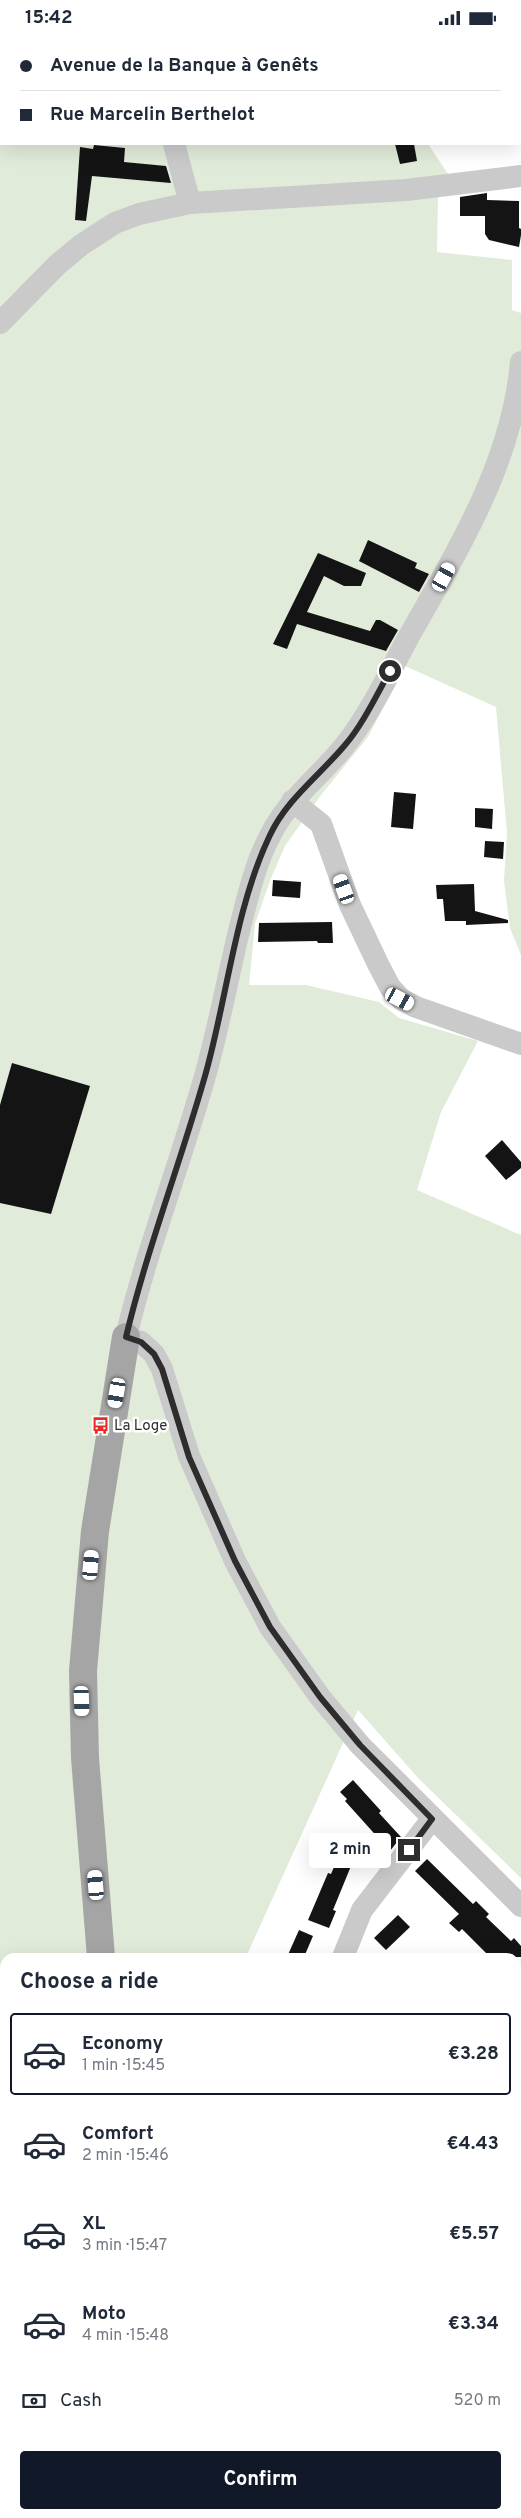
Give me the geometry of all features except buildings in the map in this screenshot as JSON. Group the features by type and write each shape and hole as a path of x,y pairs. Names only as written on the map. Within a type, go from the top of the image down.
{"main road":[{"path":"101,1953 85,1758 83,1671 94,1531 126,1337"}],"street":[{"path":"174,145 190,203"},
{"path":"0,323 58,265 97,234 115,223 140,214 190,203 332,196 444,187 521,176"},
{"path":"521,362 516,397 501,451 476,513 456,555 359,725 337,755 292,801 271,834 256,870 205,1075 139,1283 126,1337 141,1342 154,1354 162,1369 189,1457 235,1561 270,1627 320,1697 360,1745 521,1906"},
{"path":"292,801 321,824 362,931 390,987 400,999 416,1007 521,1044"},
{"path":"345,1953 362,1910 432,1819"}],"green space":[{"path":"0,145 429,145 448,174 438,197 437,252 512,260 512,310 521,313 521,955 510,928 504,881 507,833 496,707 405,666 368,737 321,795 285,846 271,878 255,924 249,985 306,985 379,1002 399,1018 478,1041 441,1112 417,1190 521,1235 521,1878 419,1779 358,1710 248,1953 0,1953"}],"place":[{"name":"La Loge","path":"100,1425"}],"route":[{"path":"390,671 359,725 337,755 292,801 279,819 262,853 247,899 205,1075 139,1283 126,1337 141,1342 154,1354 162,1369 189,1457 235,1561 270,1627 320,1697 360,1745 432,1819 409,1850"}]}
